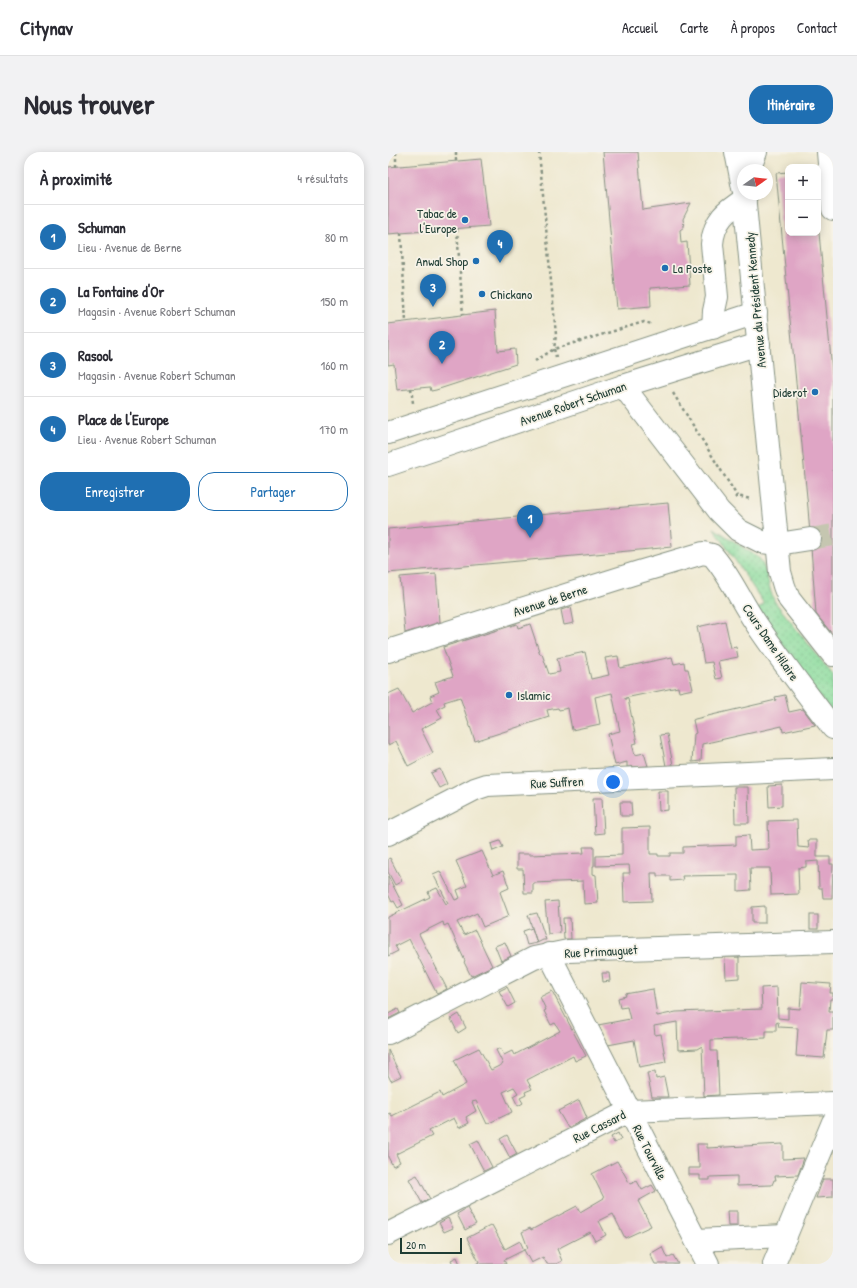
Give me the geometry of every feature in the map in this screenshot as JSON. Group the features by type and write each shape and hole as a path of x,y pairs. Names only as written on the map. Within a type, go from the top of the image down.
{"street":[{"name":"Avenue du Président Kennedy","path":"736,152 739,164"},
{"path":"751,164 756,152"},
{"path":"828,152 833,209"},
{"path":"713,328 717,297 712,235 716,224 739,200"},
{"name":"Avenue du Président Kennedy","path":"746,200 778,544"},
{"path":"388,433 756,313"},
{"name":"Avenue Robert Schuman","path":"388,465 623,386 759,344"},
{"path":"623,386 719,511 738,530 762,542 778,544 810,539"},
{"path":"778,544 780,572 790,599 833,655"},
{"name":"Avenue de Berne","path":"388,651 703,553 712,555"},
{"name":"Cours Dame Hilaire","path":"712,555 720,564 754,621 833,728"},
{"name":"Rue Suffren","path":"388,834 474,789 487,785 833,769"},
{"name":"Rue Primauguet","path":"388,1033 534,958 549,954 568,951 833,942"},
{"name":"Rue Tourville","path":"549,954 708,1264"},
{"name":"Rue Cassard","path":"388,1234 629,1111 833,1103"},
{"path":"774,1264 833,1122"},
{"path":"696,1240 786,1236"}],"path":[{"path":"396,152 396,166"},
{"path":"456,152 456,161"},
{"path":"539,152 556,336 554,349 560,376"},
{"path":"457,229 464,315"},
{"path":"401,233 406,322"},
{"path":"530,364 554,349 644,322 656,324"},
{"path":"662,374 737,496 774,505"},
{"path":"719,511 737,496"}],"green space":[{"path":"714,528 759,558 765,568 772,597 775,602 833,675 833,716 757,609 764,604"}],"building":[{"path":"603,152 638,152 643,210 691,203 683,219 684,227 680,230 681,243 687,242 690,285 650,288 651,306 617,309"},
{"path":"481,159 489,226 388,234 388,167"},
{"name":"Diderot","path":"785,172 785,236 819,236 833,380 833,635 816,614 808,508 776,173"},
{"path":"495,311 498,351 515,349 516,364 436,390 431,391 430,387 397,390 394,364 388,365 388,324"},
{"path":"668,503 672,547 388,573 388,529"},
{"path":"436,574 440,622 405,633 400,577"},
{"path":"571,607 574,623 564,625 561,610"},
{"path":"725,621 731,648 736,647 738,657 718,661 722,678 716,679 712,662 704,663 697,627"},
{"path":"517,624 518,628 530,624 540,654 542,654 549,674 560,672 557,658 585,652 591,679 609,675 605,658 618,656 620,668 672,657 674,664 684,662 685,669 688,669 693,689 679,692 678,687 625,698 628,699 637,743 632,744 635,755 644,753 648,766 627,767 627,762 615,765 608,734 620,731 612,693 595,697 600,724 572,730 568,708 559,710 558,708 547,710 549,717 475,741 460,697 444,702 445,705 437,709 442,718 421,729 433,753 408,766 396,741 388,745 388,694 399,689 412,713 432,702 430,696 439,692 435,682 453,676 443,647"},
{"path":"785,695 789,712 803,709 815,725 783,732 782,726 702,744 701,761 692,762 694,734 696,733 693,720 776,700 775,697"},
{"path":"667,734 673,765 666,766 660,735"},
{"path":"440,769 447,784 439,788 431,773"},
{"path":"782,785 782,806 769,807 768,786"},
{"path":"734,787 748,787 749,823 735,823"},
{"path":"658,791 668,791 668,810 659,811"},
{"path":"593,798 602,798 604,833 595,834"},
{"path":"620,802 631,802 632,816 621,816"},
{"path":"797,820 798,847 809,848 808,840 817,840 817,857 830,857 830,864 833,864 832,898 823,898 822,888 819,888 818,861 806,862 806,867 798,868 799,894 771,895 770,868 750,868 751,890 738,891 738,875 682,876 683,880 670,881 670,876 657,876 657,873 651,873 652,901 624,902 623,873 630,873 629,865 596,866 596,856 622,855 622,828 650,827 650,854 670,856 670,853 683,853 683,847 736,845 736,836 749,835 750,850 769,849 768,821"},
{"path":"500,841 503,847 493,851 491,844"},
{"path":"583,847 594,847 593,874 596,875 598,903 584,904 583,881 533,883 533,893 524,893 523,869 517,869 517,854 584,853"},
{"path":"482,851 493,875 503,871 509,888 500,892 509,916 483,927 477,913 457,922 464,935 475,930 492,966 471,976 448,924 444,926 443,922 419,934 447,989 437,994 409,939 395,946 398,951 388,956 388,917 430,897 428,892 437,888 446,904 448,903 433,874 440,871 455,900 460,898 457,890 467,886 456,861"},
{"path":"390,858 402,881 395,885 388,872 388,859"},
{"path":"388,876 403,905 398,908 394,901 392,902 388,894"},
{"path":"558,901 560,933 548,934 545,902"},
{"path":"765,906 765,923 752,923 752,907"},
{"path":"537,913 546,940 537,943 528,915"},
{"path":"810,915 818,915 818,929 810,929"},
{"path":"563,918 570,918 571,939 564,939"},
{"path":"532,928 537,943 527,945 523,931"},
{"path":"505,942 511,956 501,961 495,946"},
{"path":"725,957 739,957 739,978 726,979"},
{"path":"602,973 609,973 610,981 603,982"},
{"path":"802,982 831,984 830,993 833,993 833,999 830,999 829,1011 833,1011 833,1030 827,1030 824,1058 796,1056 798,1028 779,1027 778,1022 776,1023 776,1031 766,1031 766,1038 711,1040 711,1051 717,1051 719,1095 704,1096 702,1046 697,1049 678,1050 677,1022 654,1026 655,1035 661,1034 666,1062 639,1067 634,1040 608,1045 598,1025 630,1019 627,1007 620,1008 618,998 626,996 625,994 653,989 657,1016 676,1012 762,1009 761,988 777,987 778,1018 788,1019 788,1008 800,1009"},
{"path":"507,987 515,1003 508,1007 499,991"},
{"path":"552,991 586,1056 575,1061 573,1056 527,1080 532,1089 525,1092 526,1095 520,1098 523,1103 518,1106 513,1096 518,1093 514,1087 503,1092 512,1112 487,1124 476,1101 472,1102 476,1111 466,1117 469,1123 459,1128 454,1118 429,1131 432,1136 396,1154 400,1162 393,1166 388,1157 388,1114 390,1113 392,1116 440,1092 442,1097 466,1084 454,1060 479,1048 491,1070 503,1064 496,1050 500,1048 504,1055 512,1051 514,1055 560,1031 555,1023 551,1025 544,1011 546,1010 540,997"},
{"path":"398,1009 400,1013 388,1019 388,1014"},
{"path":"459,1014 466,1028 458,1033 451,1019"},
{"path":"388,1050 401,1076 391,1081 388,1075"},
{"path":"655,1072 656,1079 664,1077 668,1097 652,1097 647,1073"},
{"path":"579,1100 587,1118 568,1128 558,1111"},
{"path":"618,1133 621,1140 614,1143 611,1137"},
{"path":"507,1135 517,1154 510,1158 500,1139"},
{"path":"478,1140 492,1167 484,1171 470,1144"},
{"path":"697,1144 707,1144 707,1148 783,1144 783,1159 804,1158 798,1175 775,1176 776,1180 774,1180 772,1185 737,1186 737,1176 710,1177 710,1180 700,1180 700,1175 689,1175 689,1168 700,1168 700,1163 698,1163"},
{"path":"617,1161 630,1184 637,1181 642,1190 652,1185 656,1191 638,1201 651,1226 625,1238 613,1214 599,1221 606,1235 595,1241 590,1232 557,1249 562,1261 556,1264 547,1264 543,1257 531,1263 524,1250 528,1248 522,1232 530,1228 531,1230 577,1206 580,1212 604,1198 592,1174"},
{"path":"417,1175 430,1199 422,1203 409,1179"},
{"path":"823,1179 833,1179 833,1197 816,1198"},
{"path":"467,1208 476,1224 465,1230 457,1214"},
{"path":"727,1211 737,1211 737,1226 728,1226"},
{"path":"448,1218 453,1228 444,1232 439,1223"},
{"path":"492,1225 505,1249 520,1241 524,1250 504,1260 506,1264 476,1264 479,1262 467,1238"},
{"path":"662,1247 667,1258 673,1255 678,1264 655,1264 650,1254"},
{"path":"457,1257 460,1264 453,1264 451,1260"}],"tunnel":[{"path":"810,539 833,535"}],"place":[{"name":"Tabac de l'Europe","path":"465,220"},
{"name":"Anwal Shop","path":"476,261"},
{"name":"Place de l'Europe","path":"500,263"},
{"name":"La Poste","path":"665,268"},
{"name":"Chickano","path":"482,294"},
{"name":"Rasool","path":"433,307"},
{"name":"La Fontaine d'Or","path":"442,364"},
{"name":"Diderot","path":"815,392"},
{"name":"Schuman","path":"530,538"},
{"name":"Islamic","path":"509,695"}]}
